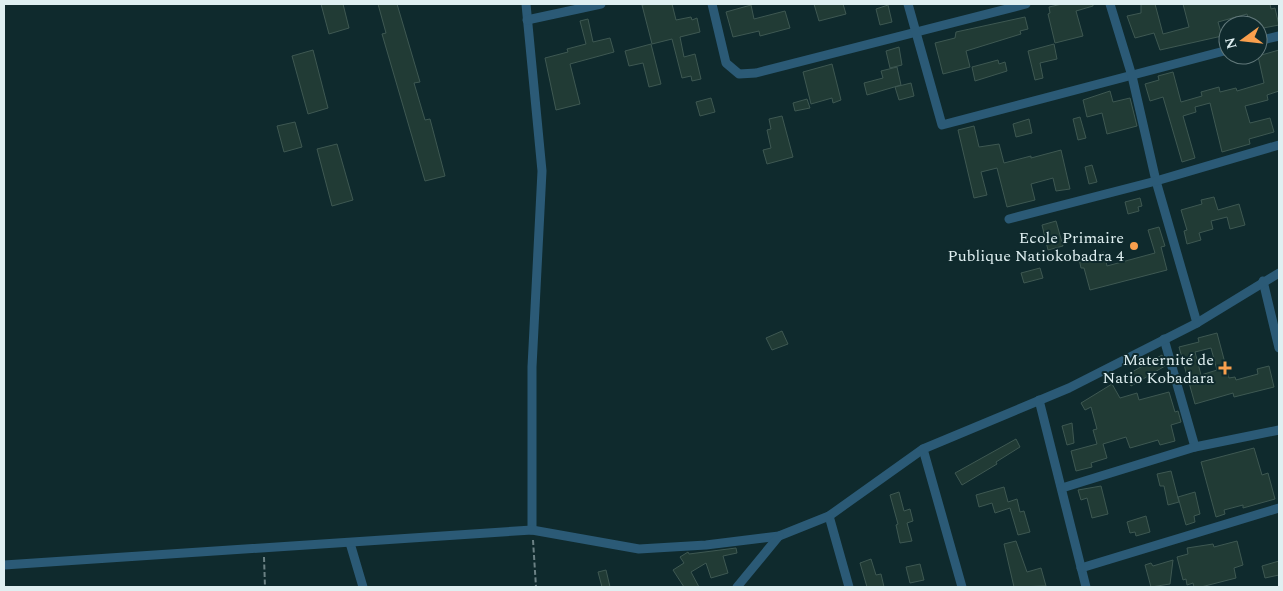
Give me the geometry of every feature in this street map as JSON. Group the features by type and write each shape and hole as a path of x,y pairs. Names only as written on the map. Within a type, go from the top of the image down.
{"street":[{"path":"526,4 542,171 532,367 532,530"},
{"path":"527,20 602,4"},
{"path":"712,4 726,63 738,74 756,73 1026,4"},
{"path":"908,4 942,125 1218,53"},
{"path":"1110,4 1132,76 1156,181 1197,322"},
{"path":"1010,219 1156,181 1279,145"},
{"path":"4,565 264,550 532,530 639,548 706,545 779,536 830,516 923,449 1069,388 1197,322 1279,273"},
{"path":"1263,281 1279,348"},
{"path":"1164,339 1195,447"},
{"path":"1039,400 1086,587"},
{"path":"1062,488 1195,447 1279,430"},
{"path":"923,449 962,587"},
{"path":"1081,568 1279,508"},
{"path":"830,516 849,587"},
{"path":"737,587 779,536"},
{"path":"350,543 363,587"}],"path":[{"path":"532,530 536,587"},
{"path":"264,550 264,587"}],"building":[{"path":"321,4 343,4 349,28 329,34"},
{"path":"378,4 397,4 420,82 414,83 425,120 430,119 445,176 425,181 382,34 386,33"},
{"path":"672,4 676,20 691,17 692,20 697,18 700,32 680,37 684,57 695,54 701,79 692,81 691,76 682,78 672,39 652,44 642,5"},
{"path":"814,4 843,4 846,14 819,21"},
{"path":"1062,4 1093,4 1093,6 1076,11 1083,36 1055,43 1048,14 1050,13 1049,7"},
{"path":"1141,4 1155,4 1163,34 1189,27 1183,4 1270,4 1271,9 1275,8 1279,25 1268,27 1268,15 1218,15 1218,37 1160,50 1154,33 1135,38 1127,16 1141,13"},
{"path":"751,5 754,19 785,11 790,28 760,36 759,31 733,37 726,12"},
{"path":"888,5 892,22 880,25 876,9"},
{"path":"1025,17 1028,29 1020,31 1021,34 966,51 970,67 943,74 935,43 955,38 956,32"},
{"path":"588,19 593,42 610,38 614,52 570,64 580,104 556,110 545,58 568,52 567,49 586,44 580,21"},
{"path":"651,44 661,84 649,87 643,63 629,66 625,51"},
{"path":"1054,44 1057,59 1040,63 1043,78 1035,80 1028,51"},
{"path":"899,47 902,65 890,68 886,51"},
{"path":"313,50 328,108 308,114 292,56"},
{"path":"1279,50 1279,91 1267,95 1268,100 1245,106 1250,123 1270,118 1274,132 1249,139 1250,144 1222,152 1210,103 1195,107 1196,112 1183,116 1195,158 1182,162 1163,97 1150,101 1145,84 1159,80 1158,76 1173,72 1181,102 1202,96 1201,92 1219,87 1220,92 1236,88 1237,91 1264,83 1260,65 1268,65 1268,53"},
{"path":"998,60 999,64 1005,62 1007,71 975,81 972,67"},
{"path":"832,64 841,100 833,103 832,98 811,104 803,72"},
{"path":"897,67 901,85 867,95 864,83 883,78 881,71"},
{"path":"911,83 914,96 899,100 895,87"},
{"path":"1110,91 1113,102 1130,98 1137,126 1107,134 1102,113 1087,117 1083,100"},
{"path":"711,98 715,112 700,116 696,102"},
{"path":"807,99 810,108 795,111 793,103"},
{"path":"782,116 793,157 767,164 763,150 771,148 767,130 771,129 769,119"},
{"path":"1080,117 1086,138 1078,140 1073,119"},
{"path":"1029,119 1032,133 1016,137 1013,124"},
{"path":"295,122 302,147 284,152 277,126"},
{"path":"974,126 979,147 999,144 1004,163 1061,150 1070,189 1056,191 1053,178 1031,184 1035,200 1007,207 997,168 981,172 987,195 974,198 958,130"},
{"path":"337,144 353,200 332,206 317,149"},
{"path":"1092,165 1097,182 1089,184 1085,167"},
{"path":"1214,197 1218,210 1239,204 1245,225 1230,229 1227,217 1211,221 1213,229 1199,233 1201,240 1187,244 1184,231 1187,230 1181,210 1202,204 1201,200"},
{"path":"1140,198 1142,206 1138,207 1139,211 1128,214 1125,202"},
{"path":"1056,221 1063,246 1048,250 1042,225"},
{"path":"1159,227 1165,246 1161,247 1167,270 1090,290 1084,268 1081,268 1079,259 1104,252 1107,266 1155,253 1148,230"},
{"path":"1040,268 1043,278 1024,283 1021,273"},
{"path":"782,331 788,344 772,350 766,338"},
{"path":"1217,333 1229,378 1235,377 1236,380 1258,374 1257,369 1269,366 1274,387 1234,397 1233,393 1195,404 1179,347 1199,342 1198,338","holes":["1211,348 1217,370 1201,375 1195,352"]},
{"path":"1162,355 1165,366 1131,386 1125,376"},
{"path":"1112,384 1120,398 1137,393 1139,400 1169,392 1175,412 1178,411 1181,422 1171,425 1175,441 1160,445 1158,440 1130,448 1126,437 1103,444 1107,458 1091,463 1092,467 1076,471 1071,451 1097,444 1093,430 1097,429 1091,407 1085,410 1081,403"},
{"path":"1072,423 1074,443 1067,445 1062,426"},
{"path":"1016,439 1020,447 996,462 997,464 962,485 955,473"},
{"path":"1254,448 1262,475 1268,473 1275,499 1243,508 1243,505 1224,510 1225,514 1216,517 1201,462"},
{"path":"1171,471 1179,502 1168,505 1164,486 1160,486 1157,474"},
{"path":"1101,486 1108,514 1092,518 1087,498 1081,500 1078,490"},
{"path":"1004,487 1008,502 1017,499 1020,512 1024,511 1030,532 1018,535 1010,508 995,513 992,503 979,507 976,495"},
{"path":"899,492 904,511 910,509 913,521 907,523 912,541 900,543 896,525 898,524 890,495"},
{"path":"1195,492 1200,514 1194,516 1195,522 1186,525 1178,497"},
{"path":"1146,516 1150,532 1136,536 1135,532 1130,533 1127,522"},
{"path":"1016,541 1027,572 1041,568 1046,586 1014,587 1004,544"},
{"path":"1237,541 1243,565 1234,568 1236,578 1201,587 1194,587 1193,583 1187,585 1186,579 1183,580 1177,557 1188,554 1187,548 1213,544 1214,547"},
{"path":"736,548 737,553 723,556 728,573 711,578 706,563 691,572 699,587 684,587 673,570 684,563 680,557 688,552 689,554"},
{"path":"871,559 876,575 881,574 884,587 867,587 860,563"},
{"path":"1173,560 1170,584 1151,587 1145,565 1151,563 1153,566"},
{"path":"1279,561 1279,575 1265,578 1262,566"},
{"path":"920,564 924,580 910,583 906,567"},
{"path":"606,570 610,587 602,587 598,572"}],"place":[{"name":"Ecole Primaire Publique Natiokobadra 4","path":"1134,246"},
{"name":"Maternité de Natio Kobadara","path":"1225,368"}]}
